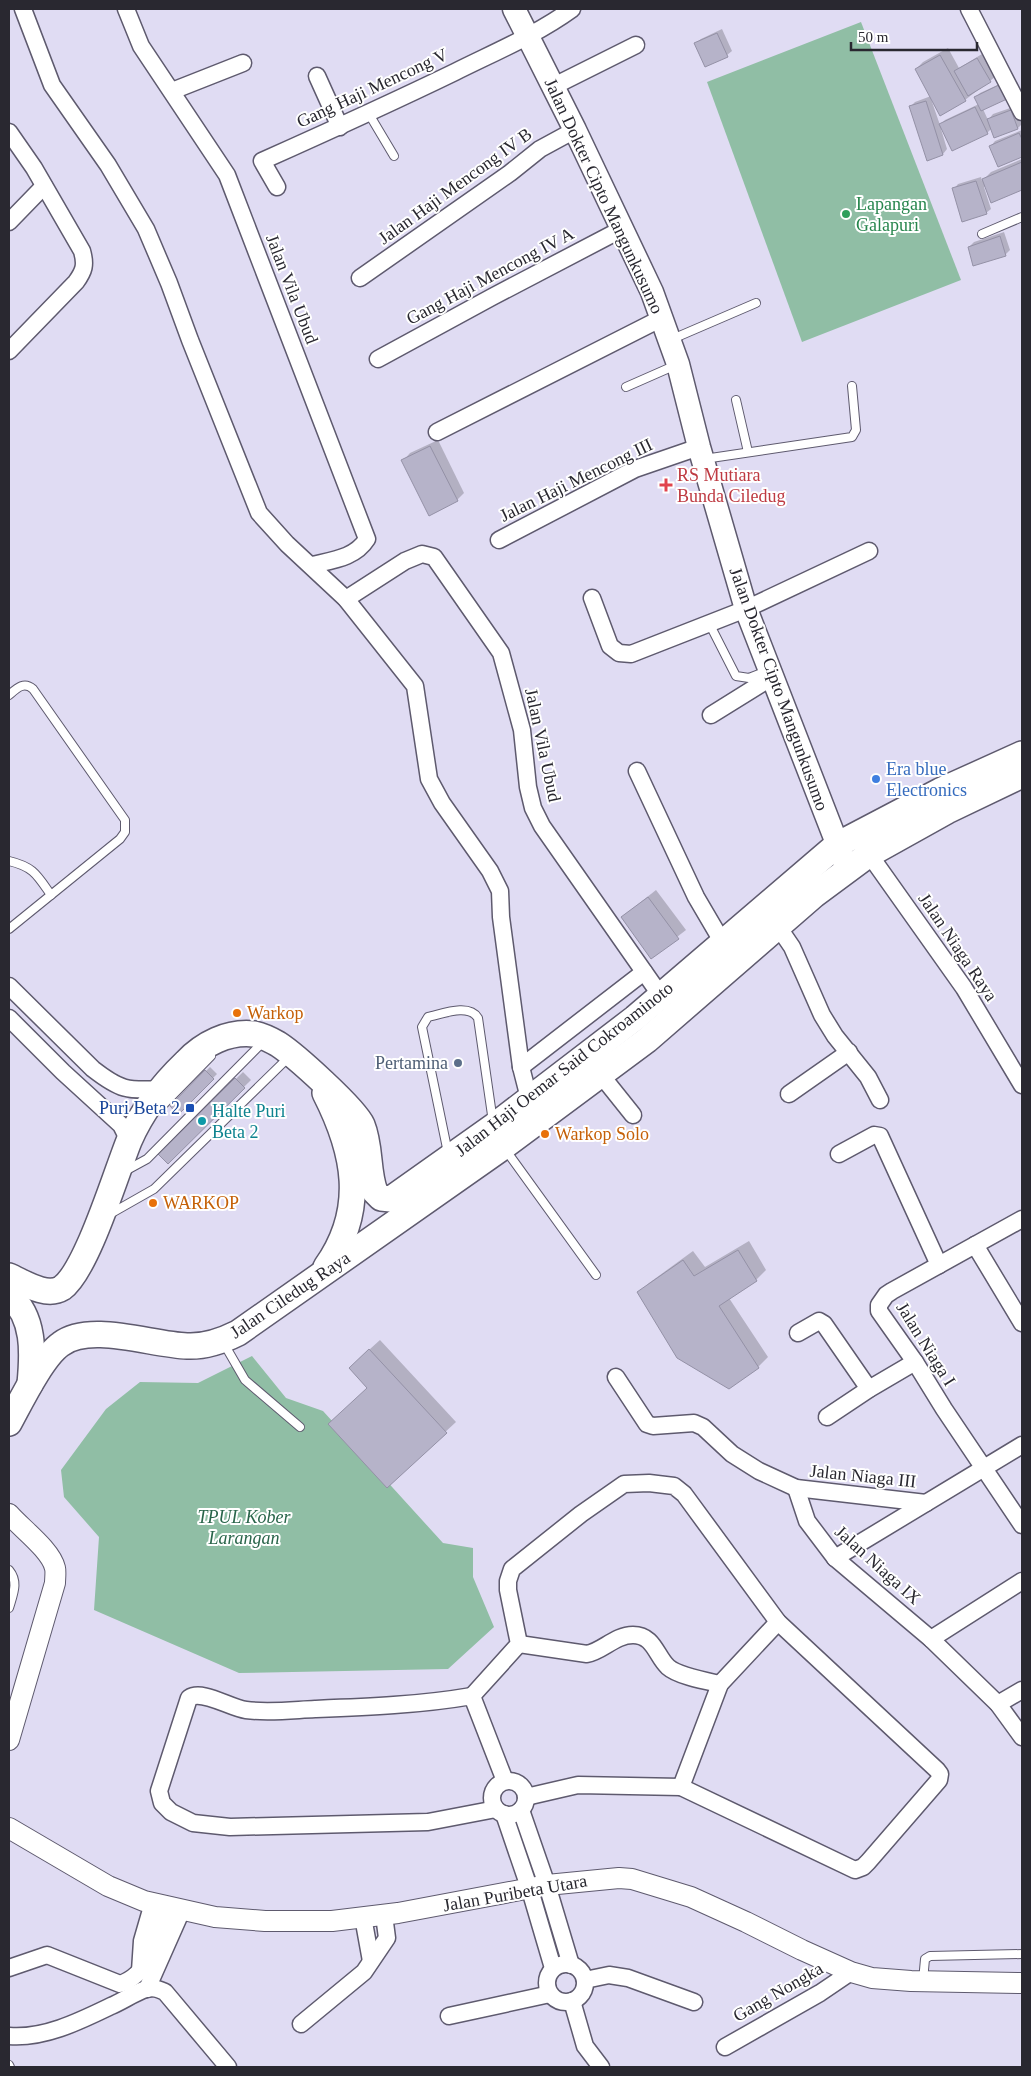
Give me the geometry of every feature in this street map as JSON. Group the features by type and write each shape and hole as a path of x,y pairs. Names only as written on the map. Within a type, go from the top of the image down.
{"main road":[{"name":"Jalan Dokter Cipto Mangunkusumo","path":"514,9 575,130 652,292 678,364 701,453 746,609 770,674 854,845"},
{"name":"Jalan Haji Oemar Said Cokroaminoto","path":"499,1136 529,1098 661,996 723,943 854,845 940,791 1022,754"},
{"name":"Jalan Haji Oemar Said Cokroaminoto","path":"854,845 947,810 1022,775"},
{"name":"Jalan Haji Oemar Said Cokroaminoto","path":"450,1171 499,1136 536,1122 647,1040 848,869 854,845"},
{"path":"9,1276 48,1291 61,1288 74,1275 141,1118 161,1089 188,1059 208,1044 228,1037 258,1036 291,1054 354,1114 361,1122 367,1141 373,1187 376,1194 400,1206"},
{"path":"315,1280 333,1258 345,1233 354,1187 349,1154 337,1116 317,1078"},
{"name":"Jalan Ciledug Raya","path":"9,1423 30,1385 53,1351 60,1344 75,1336 95,1334 187,1346 215,1344 222,1341 238,1333 315,1280 400,1206 450,1171"},
{"path":"9,1295 20,1308 29,1326 32,1347 30,1385"}],"street":[{"path":"23,9 52,85 108,165 146,229 170,282 190,340 259,513 287,544 312,565 346,599 415,686 429,779 442,803 490,871 500,891 501,917 521,1067 536,1122"},
{"name":"Jalan Vila Ubud","path":"126,9 141,46 227,175 367,539 361,549 351,555 312,565"},
{"name":"Gang Haji Mencong V","path":"277,187 262,161 369,114 527,37 572,9"},
{"path":"969,9 1022,112"},
{"path":"552,87 636,46"},
{"path":"172,91 243,63"},
{"path":"317,76 340,127"},
{"name":"Jalan Haji Mencong IV B","path":"360,278 510,173 540,149 575,130"},
{"path":"9,132 27,156 82,251 85,262 84,271 76,282 9,351"},
{"path":"9,222 44,186"},
{"name":"Gang Haji Mencong IV A","path":"378,359 492,296 622,229"},
{"path":"437,432 662,318"},
{"name":"Jalan Haji Mencong III","path":"499,540 635,469 701,453"},
{"path":"592,598 610,646 619,653 631,654 746,609 870,551"},
{"name":"Jalan Vila Ubud","path":"346,599 405,561 422,554 434,557 501,653 522,730 528,788 533,808 542,826 661,996"},
{"path":"711,715 770,674"},
{"path":"637,771 696,898 723,943"},
{"name":"Jalan Niaga Raya","path":"854,845 904,902 964,988 1022,1085"},
{"path":"779,928 792,947 822,1015 835,1036 868,1077 880,1100"},
{"path":"521,1067 644,972"},
{"path":"9,986 93,1069 122,1089 161,1089"},
{"path":"9,1018 79,1087 121,1125 123,1158"},
{"path":"28,1037 42,1018"},
{"path":"789,1094 849,1052"},
{"path":"79,1087 93,1069"},
{"path":"601,1075 633,1115"},
{"path":"839,1154 874,1135 880,1136 939,1265"},
{"name":"Jalan Niaga I","path":"1022,1219 892,1291 879,1305 879,1311 915,1362 1022,1526"},
{"path":"975,1245 1022,1323"},
{"path":"798,1333 814,1322 819,1321 824,1324 869,1389"},
{"path":"826,1418 869,1389 915,1362"},
{"path":"616,1377 647,1424 654,1426 694,1423 703,1427 732,1454 759,1471 796,1488"},
{"name":"Jalan Niaga III","path":"836,1558 1022,1445"},
{"path":"649,1483 674,1486 680,1489 778,1622 937,1770 940,1774 939,1780 864,1868 856,1870 681,1787 578,1784 523,1804 513,1815 500,1812 428,1822 230,1827 187,1821 167,1809 160,1799 159,1791 189,1698 194,1694 201,1694 228,1705 247,1710 270,1711 350,1708 451,1700 472,1696 519,1644 508,1590 508,1580 512,1569 581,1514 624,1484 649,1483"},
{"name":"Jalan Niaga III","path":"796,1488 926,1503"},
{"name":"Jalan Niaga IX","path":"796,1488 806,1521 836,1558 931,1639 998,1704 1022,1737"},
{"path":"9,1514 22,1530 40,1544 55,1568 54,1583 9,1740"},
{"path":"931,1639 1022,1581"},
{"path":"681,1787 720,1684 778,1622"},
{"path":"519,1644 587,1654 594,1653 620,1637 634,1635 648,1639 668,1667 677,1672 720,1684"},
{"path":"998,1704 1022,1690"},
{"path":"472,1696 506,1781"},
{"path":"553,1968 538,1888 523,1804 525,1792 517,1783 506,1781 500,1783 492,1792 493,1804 500,1812 538,1888 571,1965"},
{"name":"Jalan Puribeta Utara","path":"9,1828 108,1886 144,1902 215,1917 265,1921 332,1921 384,1915 598,1879 619,1878 691,1897 851,1972 872,1978 1022,1983"},
{"path":"9,1968 47,1955 120,1984 131,1980 140,1971 141,1946 167,1907"},
{"path":"147,1989 167,1907"},
{"path":"301,2024 364,1972 387,1938 384,1915"},
{"path":"363,1917 372,1961"},
{"path":"562,1964 578,1968 585,1980 582,1993 578,1998 564,2002 556,2000 550,1994 546,1986 548,1976 553,1968 562,1964"},
{"name":"Gang Nongka","path":"725,2047 820,1993 851,1972"},
{"path":"585,1980 609,1975 628,1978 694,2002"},
{"path":"9,2036 20,2037 49,2032 147,1989 155,1988 165,1992 228,2067"},
{"path":"450,2016 550,1994"},
{"path":"572,2001 585,2046 601,2067"}],"lane":[{"path":"369,114 394,156"},
{"path":"982,234 1022,217"},
{"path":"670,340 756,303"},
{"path":"626,387 678,364"},
{"path":"701,453 748,452 852,437 856,430 852,386"},
{"path":"736,400 748,452"},
{"path":"709,623 736,676 749,678 770,674"},
{"path":"9,695 23,685 28,685 33,689 125,820 125,832 120,839 9,930"},
{"path":"9,861 28,867 51,895"},
{"path":"450,1171 422,1027 428,1017 468,1010 474,1012 478,1018 499,1136 596,1275"},
{"path":"154,1114 206,1060 225,1044 258,1036"},
{"path":"123,1158 147,1159 258,1036"},
{"path":"99,1220 154,1189 291,1054"},
{"path":"123,1158 149,1122"},
{"path":"222,1341 245,1380 300,1427"},
{"path":"9,1570 15,1583 15,1590 9,1608"},
{"path":"923,1981 925,1959 930,1956 1022,1954"}],"green space":[{"name":"Lapangan Galapuri","path":"861,22 961,280 802,342 707,82"},
{"name":"TPUL Kober Larangan","path":"252,1356 286,1398 323,1411 443,1543 473,1548 473,1577 494,1627 448,1669 239,1673 94,1610 99,1537 64,1497 61,1470 106,1409 140,1382 198,1383"}],"building":[{"path":"717,33 728,57 705,67 694,43"},
{"path":"940,55 966,101 940,116 915,69"},
{"path":"977,58 991,82 968,96 954,71"},
{"path":"1001,84 1007,99 981,111 974,97"},
{"path":"926,101 943,155 927,161 909,106"},
{"path":"975,107 988,134 952,151 939,124"},
{"path":"1011,110 1018,129 994,138 987,119"},
{"path":"1019,133 1022,139 1022,157 998,167 989,146"},
{"path":"1022,162 1022,190 991,203 982,179"},
{"path":"976,181 987,214 962,222 952,188"},
{"path":"1000,236 1006,256 973,266 968,247"},
{"path":"430,446 458,501 429,516 401,460"},
{"path":"648,897 679,939 651,959 621,917"},
{"name":"Halte Puri Beta 2","path":"205,1070 214,1079 178,1115 170,1106"},
{"name":"Halte Puri Beta 2","path":"235,1078 245,1088 168,1164 158,1154"},
{"path":"738,1250 757,1281 719,1306 759,1368 729,1389 677,1358 637,1292 683,1260 694,1276"},
{"path":"369,1349 447,1433 387,1488 328,1424 367,1388 349,1368"}],"place":[{"name":"Lapangan Galapuri","path":"846,214"},
{"name":"RS Mutiara Bunda Ciledug","path":"666,485"},
{"name":"Era blue Electronics","path":"876,779"},
{"name":"Warkop","path":"237,1013"},
{"name":"Pertamina","path":"458,1063"},
{"name":"Puri Beta 2","path":"190,1108"},
{"name":"Halte Puri Beta 2","path":"202,1121"},
{"name":"Warkop Solo","path":"545,1134"},
{"name":"WARKOP","path":"153,1203"}]}
